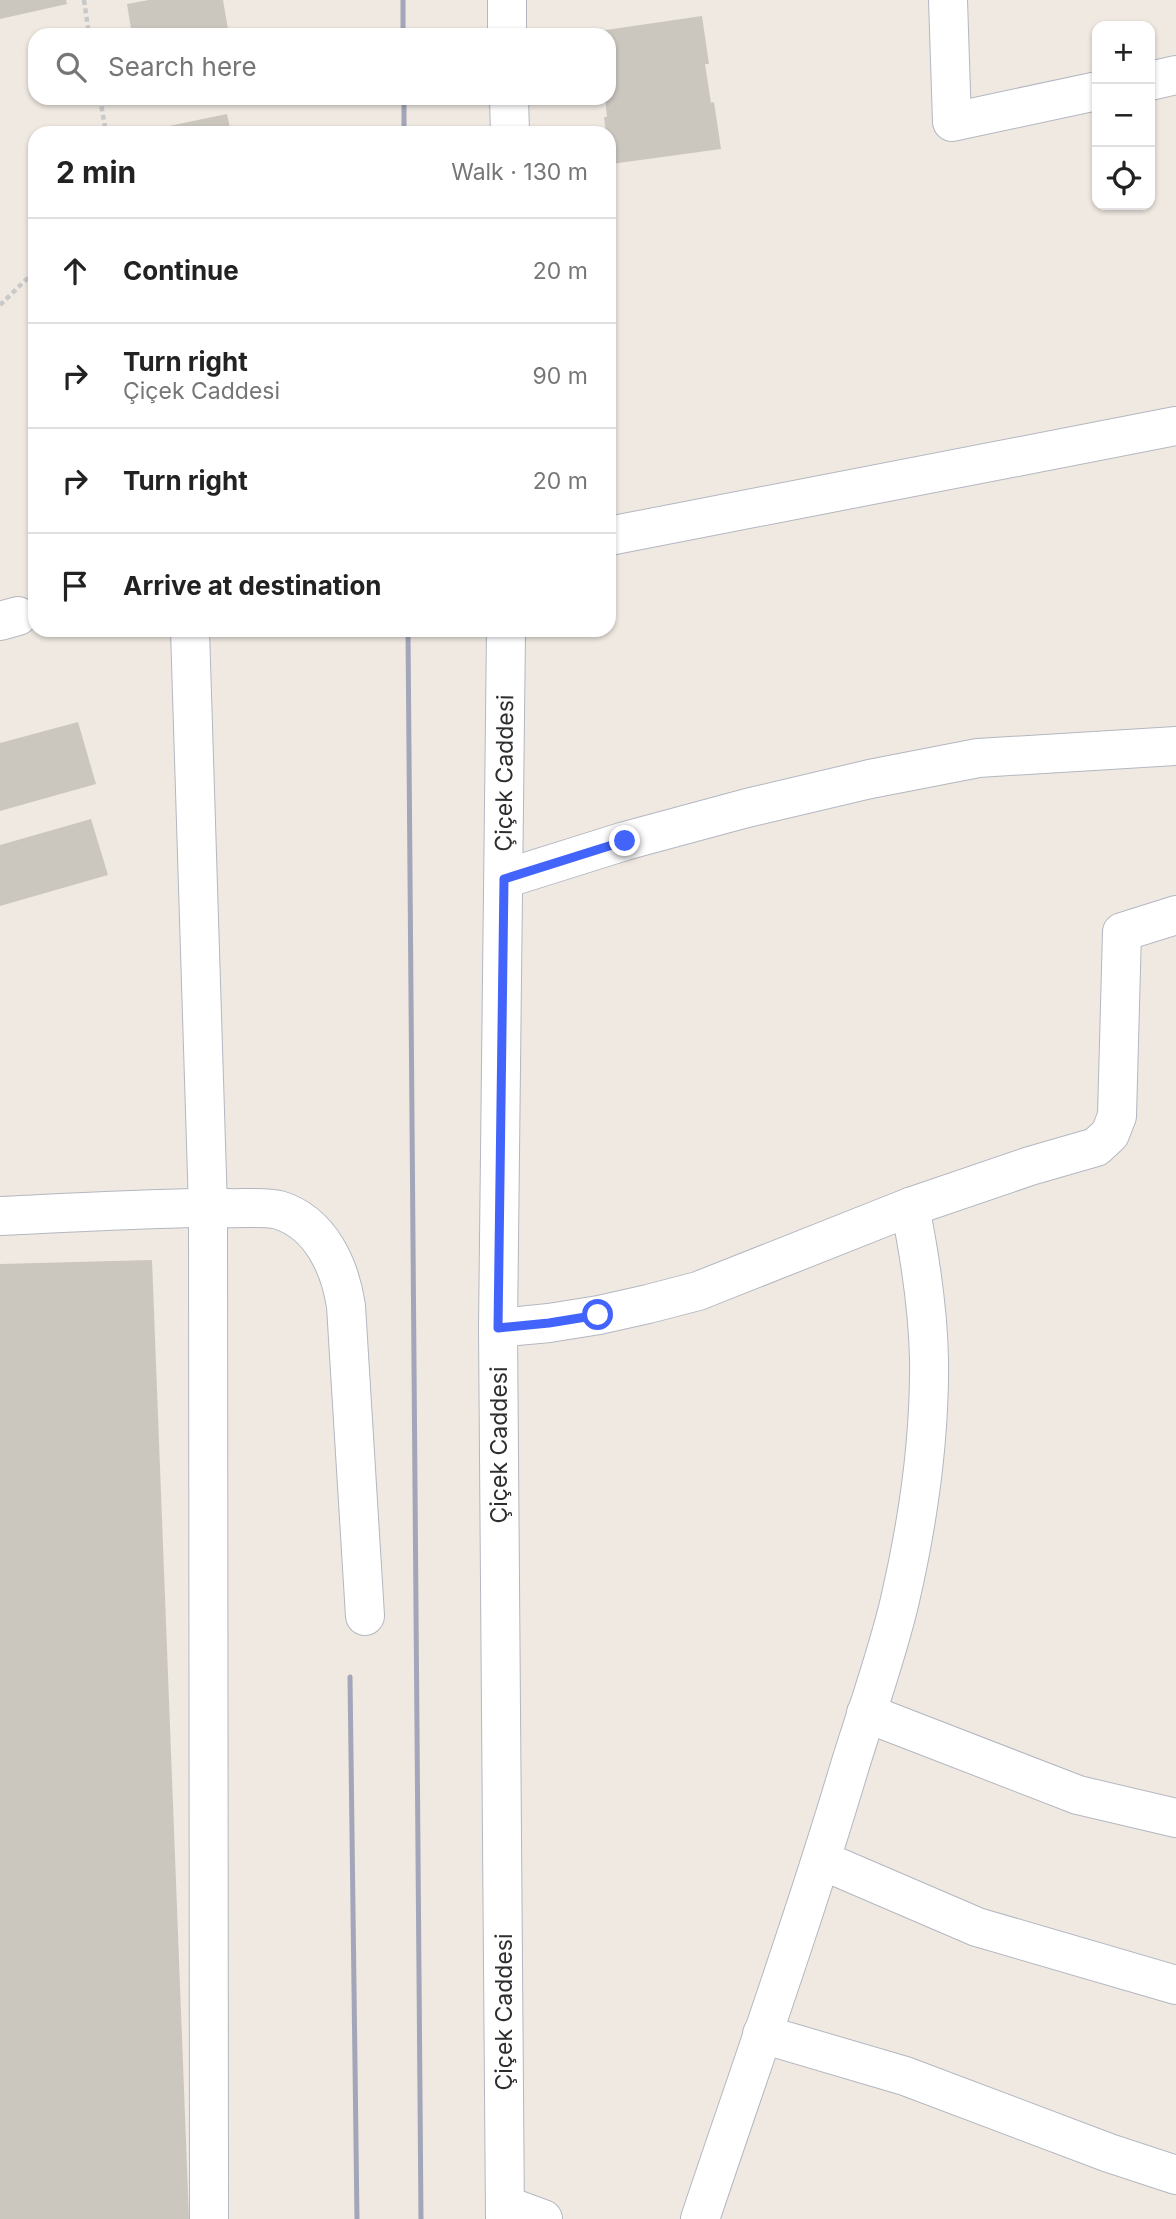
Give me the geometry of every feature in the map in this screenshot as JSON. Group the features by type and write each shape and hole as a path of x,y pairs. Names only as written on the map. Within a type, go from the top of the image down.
{"street":[{"path":"507,0 508,28"},
{"path":"948,0 952,122 1092,92"},
{"path":"1155,79 1176,75"},
{"path":"509,105 510,126"},
{"path":"616,535 1176,426"},
{"path":"190,637 208,1208 209,2219"},
{"name":"Çiçek Caddesi","path":"505,2212 498,1328 506,637"},
{"path":"504,879 625,841 870,779 978,758 1176,746"},
{"path":"498,1328 598,1315 698,1291 910,1207 1030,1166 1096,1147 1104,1142 1118,1116 1122,932 1176,915"},
{"path":"699,2219 821,1860 900,1602 917,1508 925,1441 929,1358 920,1261 910,1207"},
{"path":"0,1216 208,1208 278,1209 309,1228 321,1241 334,1261 343,1283 346,1306 365,1616"},
{"path":"866,1713 1078,1795 1176,1818"},
{"path":"821,1860 978,1927 1176,1985"},
{"path":"762,2034 905,2076 1109,2153 1176,2175"},
{"path":"505,2212 543,2219"}],"path":[{"path":"83,0 88,28"},
{"path":"101,105 105,126"},
{"path":"0,305 28,278"}],"building":[{"path":"0,0 66,0 67,4 0,19"},
{"path":"149,0 223,0 228,28 131,28 127,4"},
{"path":"702,16 709,64 705,64 721,149 616,163 616,126 605,126 604,117 607,117 606,105 616,105 616,29"},
{"path":"227,114 230,126 169,126"},
{"path":"78,722 96,784 0,811 0,743"},
{"path":"91,819 108,875 0,906 0,845"},
{"path":"152,1260 189,2219 0,2219 0,1264"}],"railway":[{"path":"403,0 403,28"},
{"path":"404,105 404,126"},
{"path":"408,637 421,2219"},
{"path":"350,1677 357,2219"}],"route":[{"path":"598,1315 498,1328 504,879 625,841"}]}
